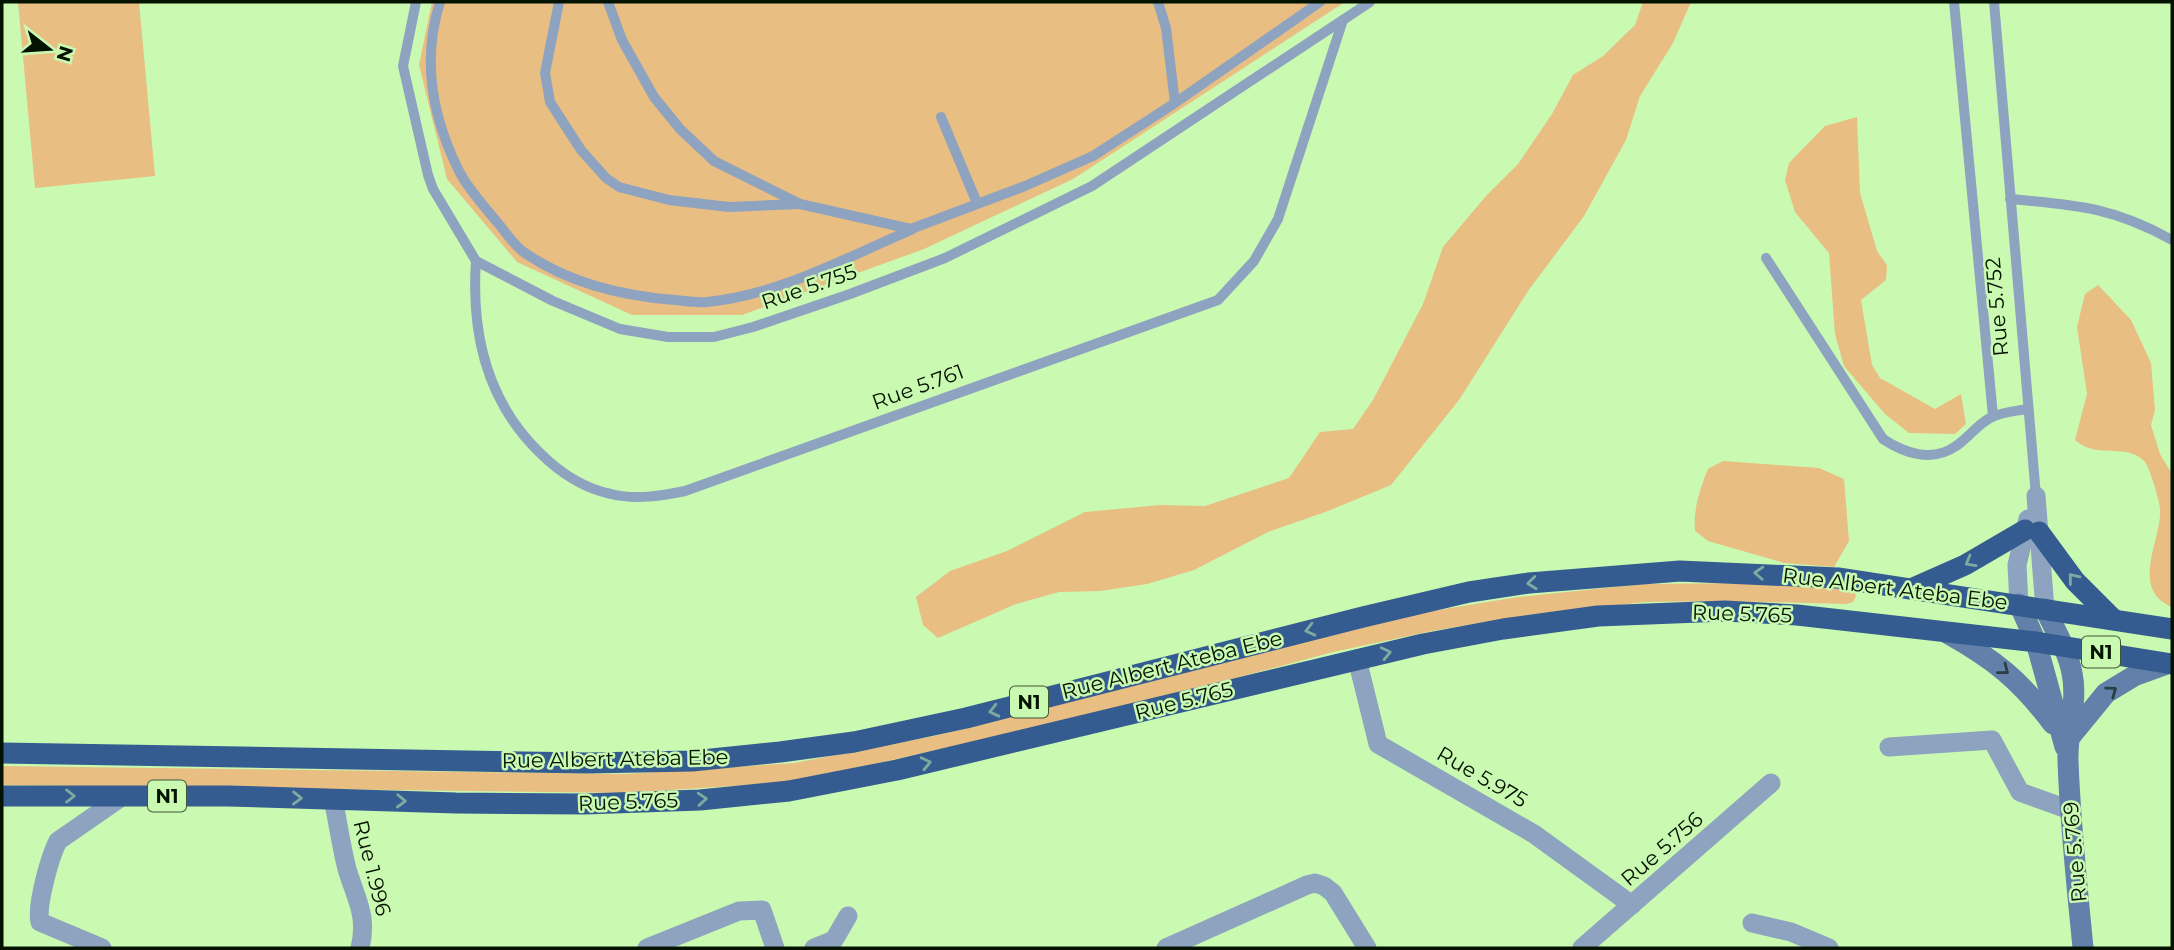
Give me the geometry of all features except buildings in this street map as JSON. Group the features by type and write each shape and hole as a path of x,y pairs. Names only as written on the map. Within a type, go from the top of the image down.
{"highway":[{"path":"1913,588 2032,531 2113,620"},
{"name":"Rue Albert Ateba Ebe","path":"2,753 438,762 692,761 854,742 979,715 1469,592 1529,583 1680,570 1838,578 2045,609"},
{"name":"N1","path":"2045,609 2172,629"},
{"name":"Rue 5.765","path":"333,799 585,804 700,800 789,791 897,770 1357,659 1503,629 1598,616 1724,611 2036,642"},
{"name":"N1","path":"2036,642 2170,664"},
{"name":"N1","path":"2,796 333,799"}],"main road":[{"name":"Rue 5.769","path":"2018,604 2036,642 2066,743"},
{"name":"Rue 5.769","path":"2045,609 2063,646 2073,677 2066,743 2083,948"},
{"path":"1947,633 1981,652 2016,679 2066,743 2106,693 2134,676 2170,664"}],"street":[{"path":"2018,604 2017,565 2032,531 2036,496"},
{"path":"2032,531 2041,572 2045,609"},
{"name":"Rue 5.975","path":"1357,659 1378,744 1534,834 1632,905"},
{"path":"1889,747 1992,740 2020,792 2070,810"},
{"name":"Rue 5.756","path":"1582,948 1771,783"},
{"path":"102,948 40,922 39,911 53,850 58,841 123,796"},
{"name":"Rue 1.996","path":"333,799 347,868 363,915 364,931 360,948"},
{"path":"1166,948 1315,883 1333,893 1367,948"},
{"path":"647,948 738,911 762,910 775,948"},
{"path":"814,948 834,940 848,916"},
{"path":"1752,923 1791,932 1829,948"}],"lane":[{"path":"416,2 404,65 428,175 433,190 476,261"},
{"path":"440,2 431,29 430,72 434,98 446,139 460,173 523,251 554,270 640,298 704,302 746,296 795,279 1093,156 1175,103 1320,2"},
{"path":"559,2 545,73 550,102 581,150 606,178 619,187 669,200 729,207 800,204"},
{"path":"608,2 622,40 654,97 680,130 714,161 800,204 911,229"},
{"path":"1158,2 1166,28 1175,103"},
{"name":"Rue 5.755","path":"476,261 553,302 620,329 668,337 714,337 753,327 945,258 1092,186 1370,2"},
{"path":"1954,2 1993,416"},
{"name":"Rue 5.752","path":"1994,2 2036,496"},
{"name":"Rue 5.761","path":"476,261 476,317 486,365 495,393 527,440 565,477 610,494 660,496 685,491 1218,300 1254,261 1278,219 1343,19"},
{"path":"940,117 977,203"},
{"path":"2010,199 2082,205 2107,211 2172,240"},
{"path":"1766,258 1882,439 1898,449 1913,455 1944,452 1955,447 1993,416 2028,409"}],"shaded area":[{"path":"18,2 139,2 155,176 35,188"},
{"path":"432,2 1345,2 1073,179 924,249 742,315 632,315 517,262 447,179 419,65"},
{"path":"1643,2 1691,2 1673,43 1640,96 1626,140 1584,216 1528,291 1459,400 1391,485 1268,532 1194,570 1147,584 1100,591 1059,592 1016,604 938,638 923,625 916,597 950,571 1007,551 1085,512 1160,505 1205,506 1289,478 1320,432 1353,429 1373,400 1423,304 1443,247 1486,196 1518,164 1552,114 1573,75 1603,56 1635,25"},
{"path":"1857,117 1860,193 1877,251 1887,265 1886,280 1861,300 1872,365 1880,378 1935,409 1961,394 1966,424 1955,434 1909,433 1885,414 1844,366 1835,334 1829,253 1795,212 1785,180 1789,163 1825,126"},
{"path":"2098,285 2131,320 2151,363 2155,410 2151,425 2160,454 2172,474 2172,607 2159,599 2152,588 2151,562 2160,508 2145,462 2133,454 2096,450 2075,440 2087,394 2077,327 2085,294"},
{"path":"1723,461 1819,468 1844,479 1849,541 1834,567 1784,563 1708,541 1695,531 1696,507 1708,469"},
{"path":"1643,584 1845,586 1854,591 1856,596 1853,602 1846,604 1646,602 1530,615 1432,631 1333,652 1139,704 795,782 623,793 2,785 2,766 624,774 794,763 934,736 1328,633 1426,612 1518,597"}]}
